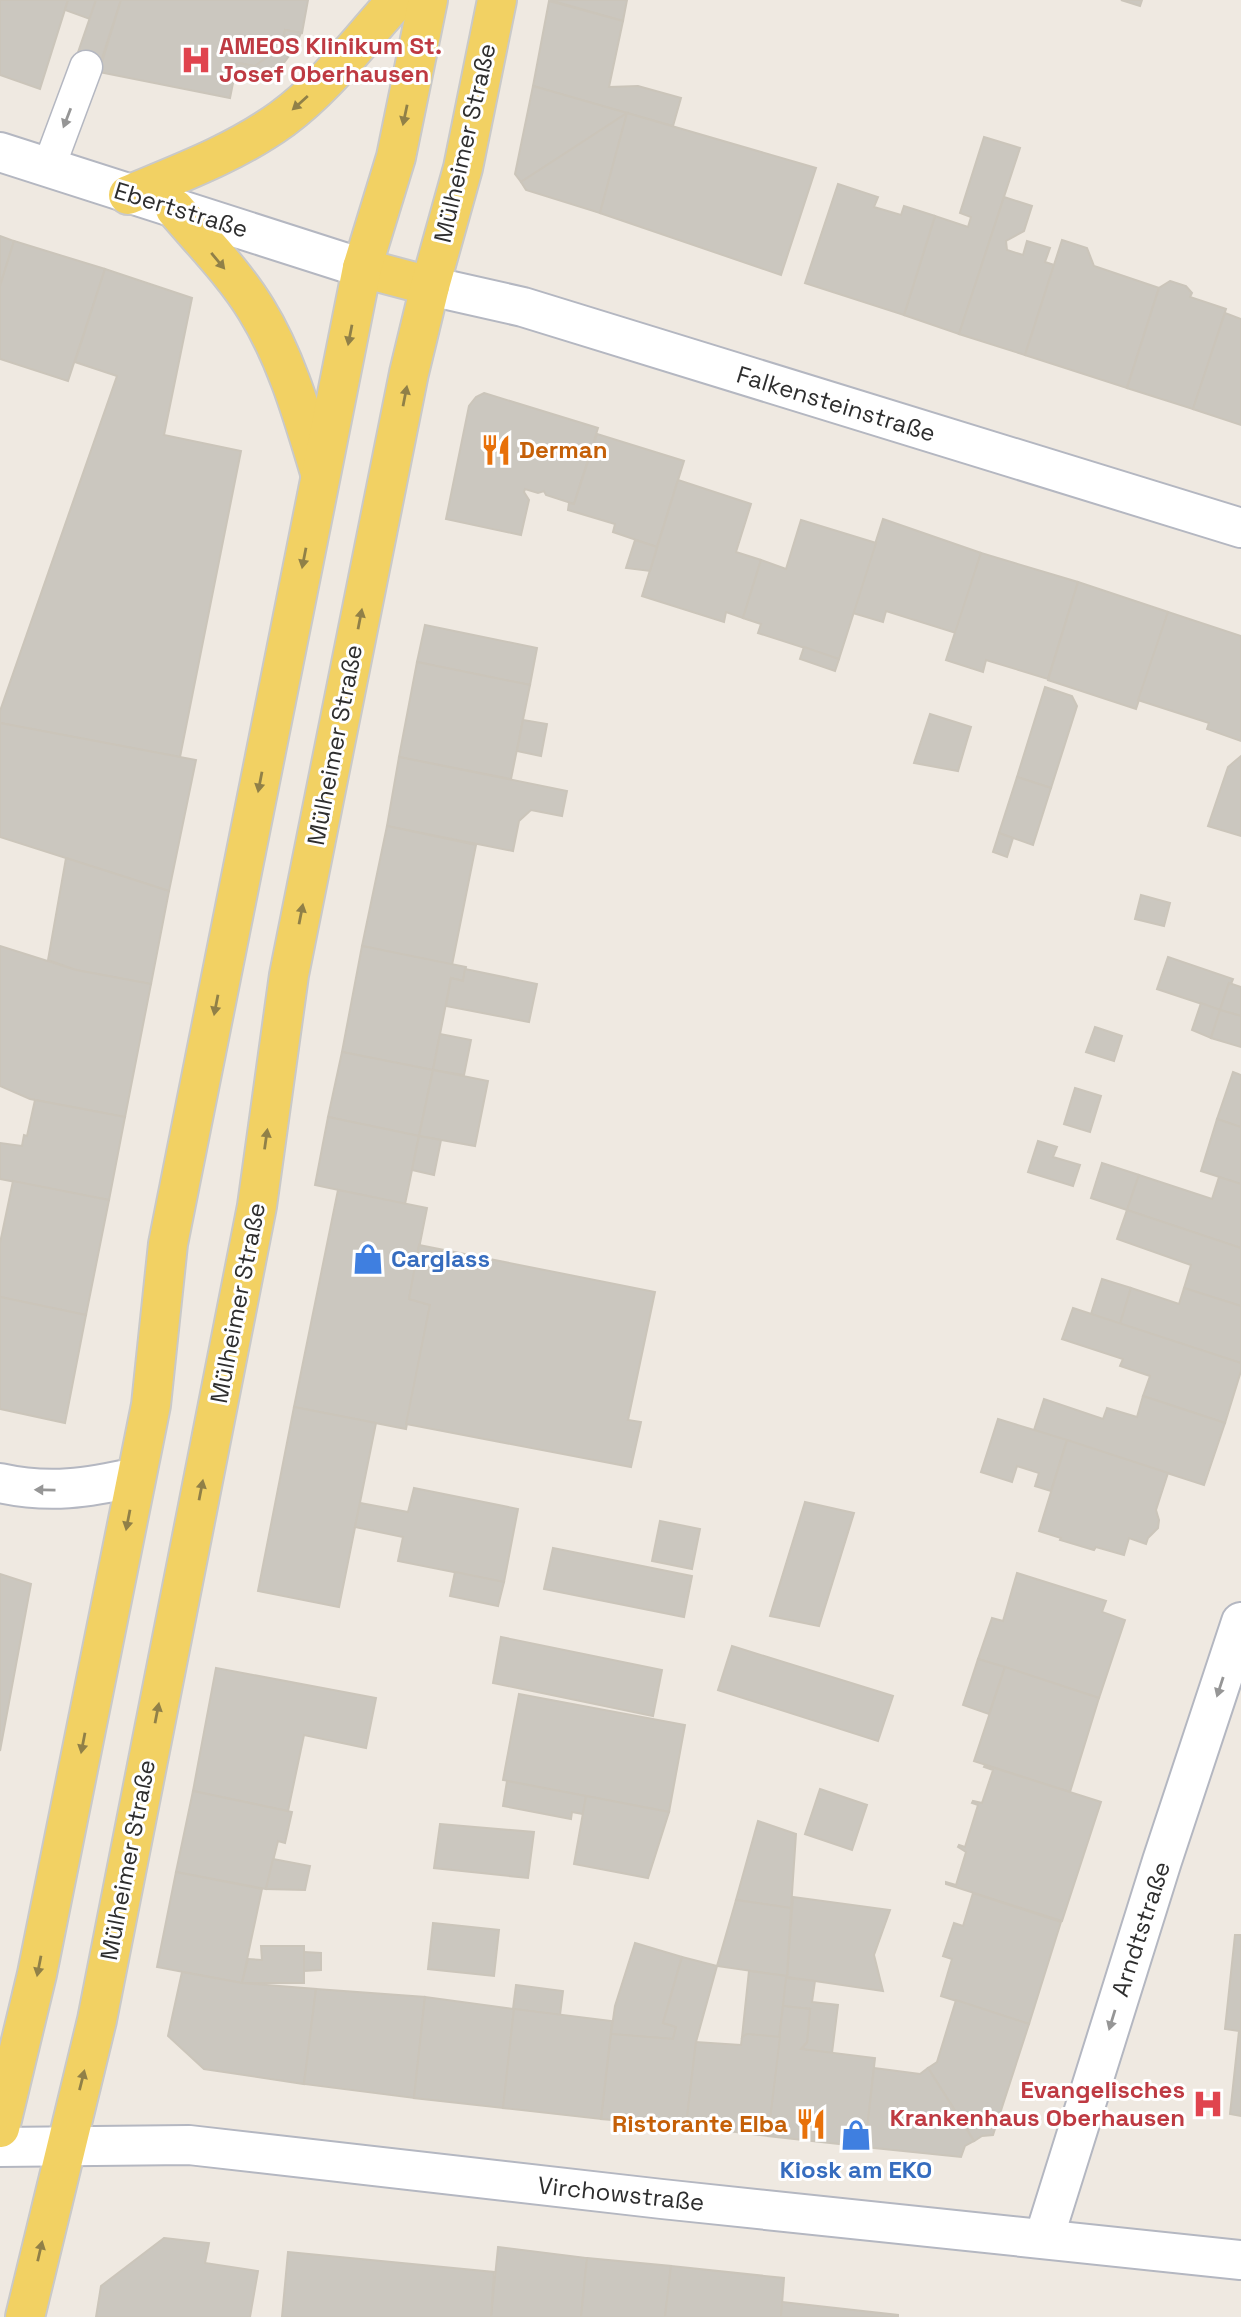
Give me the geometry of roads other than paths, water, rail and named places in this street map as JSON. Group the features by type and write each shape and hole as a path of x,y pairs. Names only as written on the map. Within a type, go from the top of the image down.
{"main road":[{"path":"128,195 207,162 243,144 283,118 323,82 397,0"},
{"path":"0,2128 37,1975 151,1405 168,1244 362,268 396,158 428,0"},
{"name":"Mülheimer Straße","path":"24,2317 97,2020 252,1233 289,975 409,373 463,168 497,0"},
{"path":"174,209 255,307 268,329 295,392 321,475"},
{"path":"362,268 430,286"}],"street":[{"name":"Ebertstraße","path":"0,152 362,268"},
{"name":"Falkensteinstraße","path":"430,286 523,307 1241,528"},
{"path":"0,1483 28,1490 62,1490 136,1477"},
{"name":"Arndtstraße","path":"1044,2238 1158,1874 1241,1622"},
{"name":"Virchowstraße","path":"0,2147 189,2145 662,2199 1241,2260"}],"lane":[{"path":"48,169 86,67"}],"place":[{"name":"AMEOS Klinikum St. Josef Oberhausen","path":"196,60"},
{"name":"Derman","path":"496,450"},
{"name":"Carglass","path":"368,1259"},
{"name":"Evangelisches Krankenhaus Oberhausen","path":"1208,2104"},
{"name":"Ristorante Elba","path":"811,2124"},
{"name":"Kiosk am EKO","path":"856,2135"}]}
